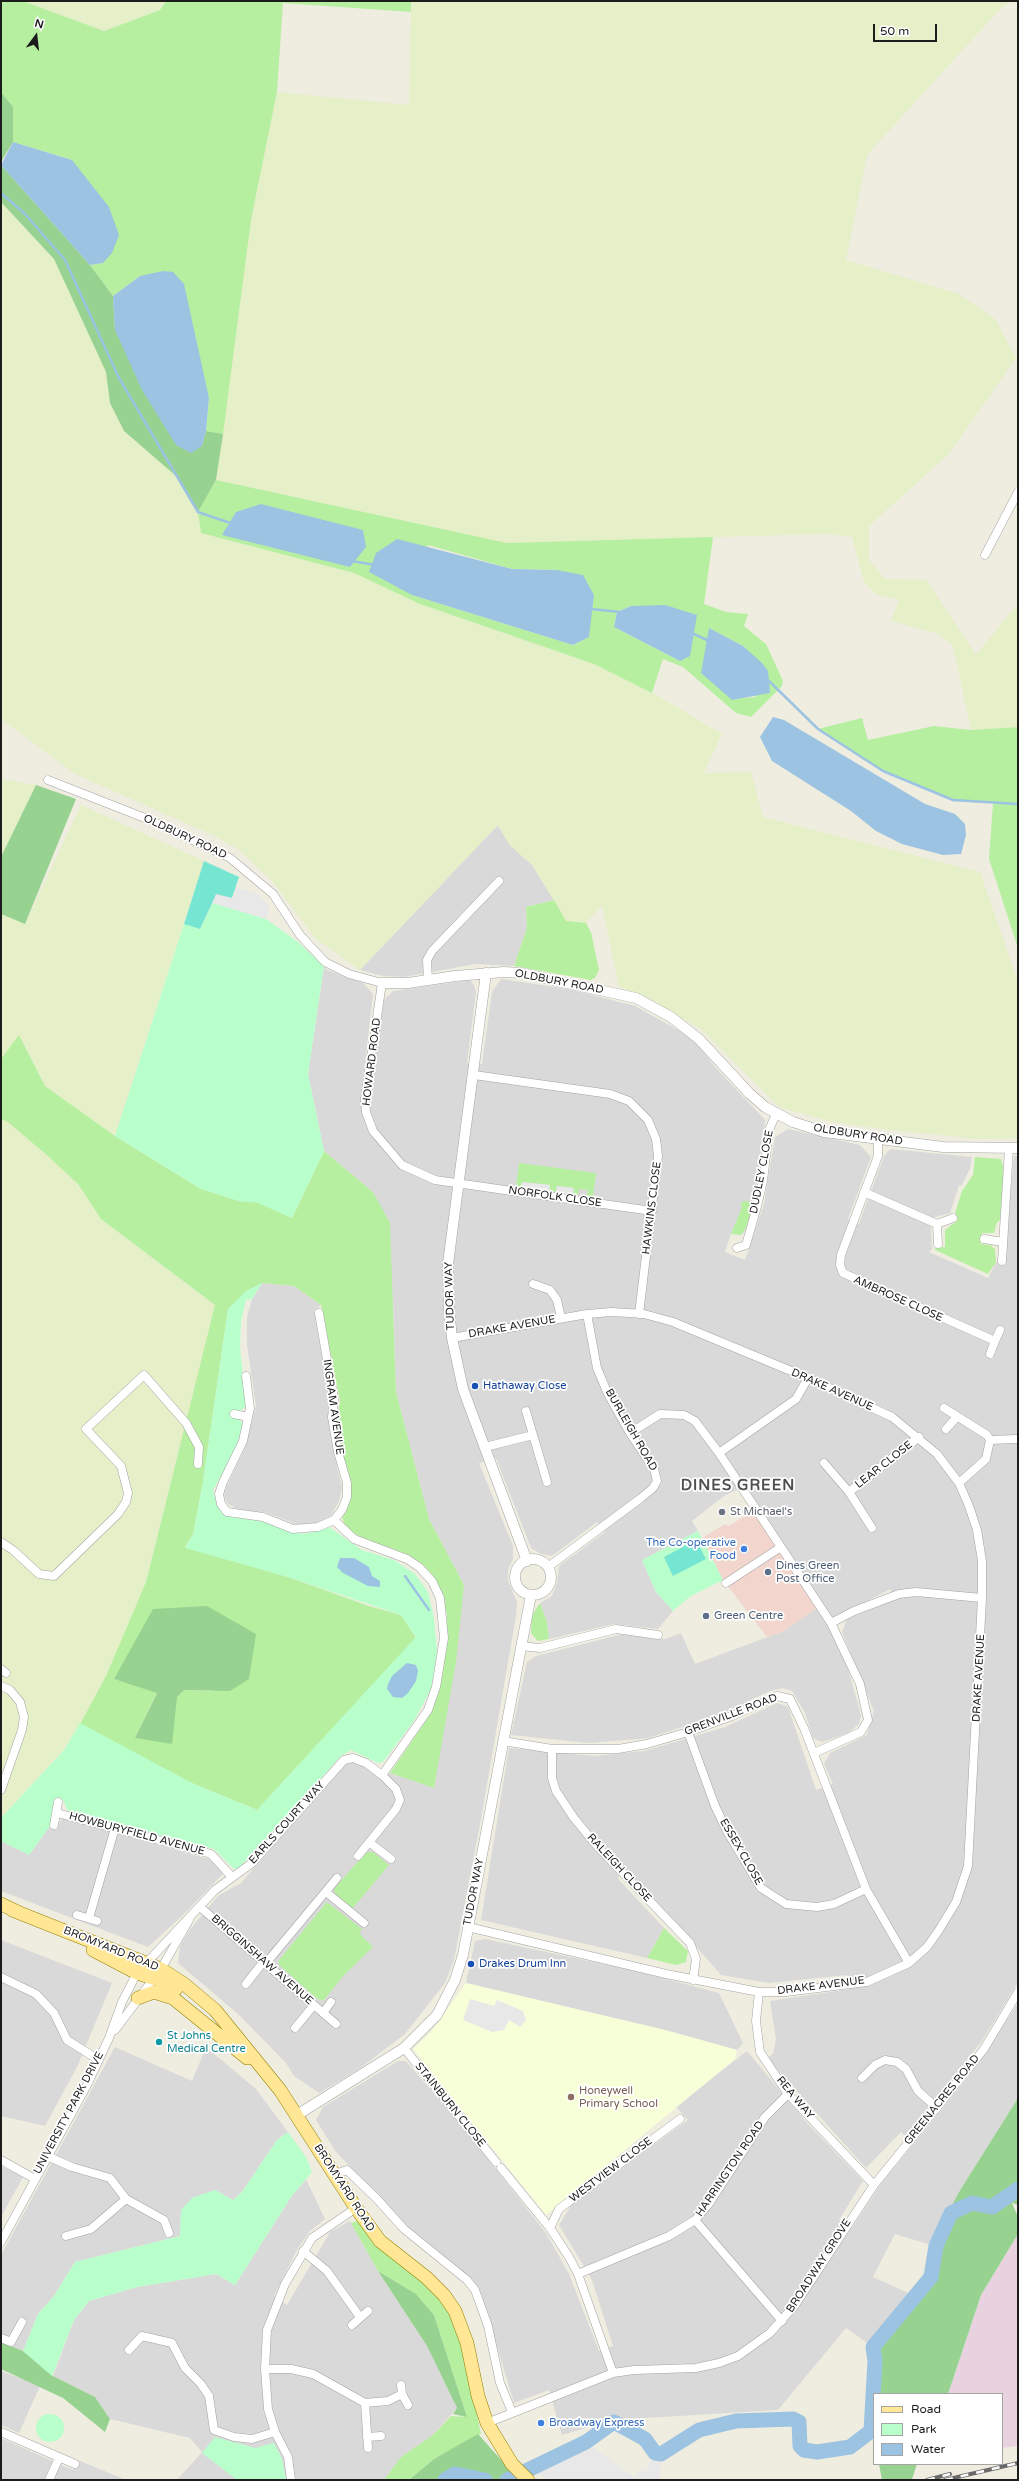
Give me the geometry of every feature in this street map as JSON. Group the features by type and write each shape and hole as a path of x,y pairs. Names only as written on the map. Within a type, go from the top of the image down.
{"main road":[{"name":"BROMYARD ROAD","path":"7,1907 145,1962 157,1973 184,1984 215,2010 272,2078 356,2208 380,2241 427,2278 444,2294 455,2311 467,2343 478,2396 487,2423 512,2464 528,2480"},
{"name":"BROMYARD ROAD","path":"7,1907 137,1973 157,1973"},
{"path":"138,1998 154,1992 173,1998 272,2078"}],"street":[{"path":"985,555 1018,492"},
{"name":"OLDBURY ROAD","path":"48,780 150,820 230,858 273,894 300,935 325,962 349,974 382,983 396,984 486,973 521,973 636,998 672,1017 699,1039 749,1093 776,1114 824,1132 943,1147 1014,1148"},
{"path":"428,980 427,960 432,951 498,881"},
{"name":"TUDOR WAY","path":"486,973 474,1075 448,1264 448,1309 452,1338 463,1389 527,1561"},
{"name":"HOWARD ROAD","path":"382,983 365,1098 366,1112 373,1131 402,1165 435,1180 458,1184"},
{"name":"HAWKINS CLOSE","path":"474,1075 610,1094 629,1101 648,1120 656,1139 658,1156 639,1314"},
{"name":"DUDLEY CLOSE","path":"737,1248 746,1245 763,1181 769,1130 776,1114"},
{"name":"AMBROSE CLOSE","path":"878,1139 878,1156 841,1255 840,1265 843,1273 995,1341"},
{"path":"1002,1261 1014,1148"},
{"name":"NORFOLK CLOSE","path":"458,1184 652,1211"},
{"path":"864,1192 937,1224 953,1218"},
{"path":"937,1224 938,1244"},
{"path":"984,1239 1003,1242"},
{"path":"533,1284 550,1290 557,1300 561,1318"},
{"name":"DRAKE AVENUE","path":"452,1338 587,1314 612,1312 639,1314 673,1322 808,1378 892,1417 919,1437 937,1454 959,1483 977,1530 982,1561 982,1598 968,1866 956,1902 939,1930 927,1947 909,1963 867,1982 786,1992 759,1992 693,1980 468,1927"},
{"name":"INGRAM AVENUE","path":"319,1313 334,1400 332,1417 338,1452 347,1483 347,1497 342,1510 334,1520"},
{"name":"BURLEIGH ROAD","path":"548,1567 653,1488 657,1481 657,1474 630,1433 608,1394 597,1368 587,1314"},
{"path":"990,1354 1000,1330"},
{"path":"1,1542 13,1550 39,1574 54,1576 118,1514 126,1502 128,1493 121,1466 86,1429 144,1376 186,1423 199,1447 198,1464"},
{"path":"246,1376 250,1401 243,1441 223,1482 220,1494 221,1504 227,1512 263,1517 293,1529 318,1527 334,1520 354,1539 407,1559 419,1567 432,1580 440,1598 444,1638 436,1687 428,1710 382,1775 396,1789 400,1800 396,1809 358,1856"},
{"path":"719,1453 796,1399 808,1378"},
{"path":"944,1408 956,1418 987,1435 990,1440 986,1459 959,1483"},
{"path":"526,1411 547,1482"},
{"path":"234,1414 248,1417"},
{"path":"630,1433 660,1414 684,1415 695,1421 719,1453 831,1623 860,1684 868,1720 861,1732 814,1753"},
{"path":"946,1430 956,1418"},
{"path":"485,1447 533,1435"},
{"name":"LEAR CLOSE","path":"849,1492 919,1437"},
{"path":"990,1440 1016,1439"},
{"name":"LEAR CLOSE","path":"824,1463 849,1492 872,1528"},
{"path":"726,1582 781,1547"},
{"path":"535,1560 548,1567 551,1575 548,1587 539,1594 531,1595 522,1591 516,1579 519,1566 527,1561 535,1560"},
{"path":"831,1623 854,1611 899,1594 916,1592 982,1598"},
{"name":"TUDOR WAY","path":"297,2115 404,2048 437,2015 446,1999 457,1974 468,1927 531,1595"},
{"path":"521,1646 540,1648 616,1629 658,1635"},
{"path":"1,1686 10,1690 20,1702 24,1717 22,1730 4,1771 1,1790"},
{"name":"GRENVILLE ROAD","path":"503,1742 552,1749 618,1749 647,1744 688,1732 781,1696 794,1703 866,1889 909,1963"},
{"name":"ESSEX CLOSE","path":"688,1732 718,1813 754,1880 761,1888 786,1904 816,1907 834,1904 866,1889"},
{"name":"RALEIGH CLOSE","path":"552,1749 552,1778 556,1791 574,1818 597,1846 690,1943 696,1959 693,1980"},
{"name":"EARLS COURT WAY","path":"145,1962 192,1916 215,1890 252,1863 344,1760 353,1758 366,1762 382,1775"},
{"name":"HOWBURYFIELD AVENUE","path":"54,1825 58,1802"},
{"name":"HOWBURYFIELD AVENUE","path":"56,1813 211,1854 232,1877"},
{"path":"77,1915 93,1920 114,1828"},
{"path":"370,1843 391,1859"},
{"path":"246,1984 337,1878"},
{"path":"326,1892 364,1923"},
{"name":"BRIGGINSHAW AVENUE","path":"200,1907 336,2024"},
{"name":"EARLS COURT WAY","path":"109,2038 157,1973 192,1916"},
{"name":"UNIVERSITY PARK DRIVE","path":"1,2242 98,2060 109,2038 122,2002 137,1973 145,1962"},
{"path":"1,1977 36,1994 54,2013 66,2040 98,2060"},
{"name":"REA WAY","path":"759,1992 756,2021 760,2052 788,2094 874,2185"},
{"name":"GREENACRES ROAD","path":"874,2185 984,2049 1018,1992"},
{"name":"BRIGGINSHAW AVENUE","path":"323,2012 332,2002"},
{"path":"295,2028 314,2005"},
{"name":"STAINBURN CLOSE","path":"404,2048 550,2228 578,2274 613,2373"},
{"path":"862,2078 875,2065 885,2060 897,2062 906,2069 918,2091 937,2108"},
{"name":"HARRINGTON ROAD","path":"578,2274 669,2236 695,2220 765,2116 788,2094"},
{"name":"WESTVIEW CLOSE","path":"550,2228 559,2209 680,2120"},
{"path":"46,2156 72,2167 110,2178 119,2187 126,2199 164,2220 169,2233"},
{"path":"1,2160 35,2178"},
{"path":"335,2174 347,2170 377,2198 404,2229 467,2280 475,2290 488,2326 500,2383 512,2412"},
{"name":"BROADWAY GROVE","path":"487,2423 613,2373 634,2370 696,2368 719,2363 738,2356 751,2348 782,2321 795,2305 874,2185"},
{"path":"66,2236 91,2229 126,2199"},
{"path":"291,2480 288,2457 274,2432 268,2409 265,2369 266,2343 272,2315 285,2284 312,2238 324,2228 356,2208"},
{"path":"695,2220 782,2321"},
{"path":"303,2252 327,2271 360,2317"},
{"path":"352,2325 368,2311"},
{"path":"1,2338 11,2342 22,2322"},
{"path":"129,2350 142,2336 172,2343 185,2368 202,2384 210,2396 214,2430 234,2437 252,2439 274,2432"},
{"path":"265,2369 291,2369 313,2374 365,2402 388,2401 402,2394"},
{"path":"401,2385 402,2394 408,2405"},
{"path":"365,2402 368,2448"},
{"path":"1,2432 75,2464"},
{"path":"367,2437 381,2436"},
{"path":"49,2480 59,2458"}],"shaded area":[{"path":"23,1 166,1 160,10 104,31"},
{"path":"411,1 1012,1 1002,7 867,155 846,260 959,294 996,320 1016,358 949,454 869,526 869,560 885,579 926,580 976,655 1018,603 1018,727 971,730 953,646 939,634 891,621 899,600 877,595 864,582 852,537 826,534 507,543 216,480 251,221 277,92 409,105"},
{"path":"1,202 54,259 106,372 110,403 124,431 176,476 198,512 201,533 354,573 420,604 594,664 655,694 722,734 704,773 751,772 763,817 980,872 1018,982 1018,1138 976,1139 882,1129 832,1122 779,1107 701,1029 641,995 619,987 602,906 586,923 566,921 533,866 509,844 498,825 360,970 316,939 273,882 238,849 217,837 75,774 1,719"},
{"path":"1,779 36,785 1,857"},
{"path":"81,805 204,861 115,1136 45,1086 19,1035 1,1059 1,914 25,924"},
{"path":"498,825 509,844 533,866 554,900 526,907 527,928 514,966 475,964 404,977 383,976 360,970"},
{"path":"204,861 239,877 232,898 216,895 200,929 184,924"},
{"path":"236,887 259,895 270,908 266,919 213,903 216,894 232,898"},
{"path":"324,966 327,970 363,983 373,994 361,1098 370,1099 384,1000 393,991 470,980 474,985 476,992 467,1063 482,1064 492,992 501,979 569,989 635,1006 696,1040 714,1066 765,1120 754,1202 744,1233 731,1234 725,1252 745,1260 764,1204 775,1137 788,1129 860,1145 871,1157 848,1219 859,1224 884,1156 890,1149 972,1157 970,1169 961,1186 959,1185 950,1213 935,1217 931,1228 932,1249 929,1252 988,1278 996,1262 1004,1262 1014,1156 1018,1156 1018,1982 982,2041 905,2136 901,2132 866,2168 767,2058 773,2054 776,2039 770,2001 850,1989 847,1975 769,1983 721,1975 649,1893 623,1867 618,1879 664,1928 647,1958 481,1920 509,1748 594,1756 644,1751 725,1727 777,1703 788,1707 816,1790 833,1784 824,1764 830,1753 867,1735 874,1711 842,1632 847,1619 894,1600 890,1589 832,1620 743,1487 724,1496 692,1521 698,1531 642,1560 656,1592 673,1611 658,1629 614,1624 549,1639 547,1622 540,1603 552,1596 557,1583 559,1566 605,1532 597,1522 552,1556 541,1554 531,1548 496,1458 479,1463 513,1546 513,1559 508,1570 508,1581 517,1602 516,1616 481,1819 454,1960 445,1983 405,2034 359,2069 319,2093 294,2076 286,2063 238,2014 178,1963 180,1946 191,1928 219,1895 241,1883 346,1763 352,1762 363,1765 383,1779 390,1773 434,1788 464,1585 429,1519 396,1392 393,1299 373,1192 324,1151 308,1074"},
{"path":"1,1110 68,1169 101,1219 215,1305 146,1582 106,1676 79,1726 64,1749 1,1818"},
{"path":"522,1182 550,1185 549,1191 521,1187"},
{"path":"557,1186 574,1188 573,1194 556,1192"},
{"path":"262,1283 294,1286 321,1305 314,1311 330,1400 334,1454 342,1488 339,1501 331,1516 311,1526 296,1524 265,1512 240,1511 228,1504 225,1499 224,1492 245,1448 256,1406 247,1345 247,1317 252,1299"},
{"path":"754,1511 818,1607 784,1631 767,1637 723,1580 702,1538 725,1524 728,1526"},
{"path":"696,1540 706,1559 673,1576 664,1557"},
{"path":"818,1607 842,1648 861,1715 859,1724 848,1733 822,1742 813,1738 805,1713 792,1691 783,1688 770,1691 721,1714 649,1738 589,1743 511,1735 527,1662 536,1656 619,1635 631,1634 665,1639 681,1633 695,1664 784,1631"},
{"path":"63,1818 212,1860 223,1874 183,1915 148,1947 1,1891 1,1841 29,1855 50,1826 56,1827"},
{"path":"485,1939 636,1971 719,1993 743,2043 737,2050 665,2030 466,1983 475,1941"},
{"path":"1,1940 112,1983 77,2067 45,2126 1,2116"},
{"name":"Honeywell Primary School","path":"466,1983 665,2030 737,2050 735,2059 546,2215 413,2049 431,2032"},
{"path":"470,1999 494,2006 497,2000 523,2011 526,2020 520,2027 509,2020 504,2030 492,2032 463,2020"},
{"path":"1018,2003 1018,2098 959,2192 931,2245 895,2234 873,2277 915,2296 873,2347 846,2328 778,2410 613,2420 562,2435 549,2390 514,2403 480,2290 470,2279 405,2224 336,2152 316,2120 323,2107 398,2061 406,2061 459,2122 546,2233 569,2274 599,2351 613,2346 592,2280 559,2225 572,2204 688,2120 676,2107 682,2102 747,2051 808,2124 863,2181 839,2220 852,2228 881,2184 968,2077"},
{"path":"115,2047 192,2081 206,2047 256,2089 288,2132 277,2140 242,2192 233,2200 215,2190 181,2210 180,2236 75,2262 54,2296 38,2314 23,2351 1,2342 1,2255"},
{"path":"1,2166 23,2177 1,2217"},
{"path":"306,2179 325,2219 310,2231 297,2250 274,2296 287,2305 330,2232 350,2221 378,2271 427,2346 457,2408 433,2435 401,2457 384,2480 177,2480 202,2452 190,2438 110,2419 95,2397 53,2376 74,2320 89,2301 137,2287 216,2274 235,2285 291,2197"},
{"path":"1018,2234 1018,2446 1003,2448 1003,2393 948,2393 981,2295"},
{"path":"1,2371 40,2386 19,2433 1,2425"},
{"path":"1,2438 73,2470 78,2460 126,2480 1,2480"},
{"path":"593,2448 635,2477 641,2469 645,2471 652,2460 661,2463 659,2480 551,2480 536,2473"}],"green space":[{"path":"1,1 23,1 104,31 160,10 166,1 411,1 411,12 283,3 277,92 251,220 223,434 206,431 209,398 140,276 113,296 90,265 103,263 72,160 13,142 13,107 1,92"},
{"path":"1,92 13,107 13,142 1,162"},
{"path":"1,165 90,265 113,296 115,330 202,446 206,431 223,434 216,480 198,512 176,476 124,431 110,403 106,372 54,259 1,202"},
{"path":"216,480 507,543 713,537 704,604 726,612 748,614 744,626 766,644 783,681 782,686 751,717 736,713 683,667 663,659 652,693 594,664 420,604 354,573 201,533 198,512","holes":["428,545 512,569 557,570 589,637 573,645 412,595","631,606 680,661 614,627 617,612","709,628 743,646 768,671 755,697 732,699"]},
{"path":"862,718 868,740 934,726 971,730 1018,727 1018,948 989,859 993,803 953,800 883,771 818,729"},
{"path":"36,785 76,799 25,924 1,914 1,857"},
{"path":"554,900 566,921 586,923 591,932 599,970 595,978 591,980 514,966 527,928 526,907"},
{"path":"213,903 266,919 298,942 324,966 308,1074 324,1151 292,1218 258,1203 239,1201 201,1189 115,1136 184,924 200,929"},
{"path":"19,1035 45,1086 115,1136 201,1189 239,1201 258,1202 292,1218 324,1151 373,1192 390,1223 396,1392 429,1519 464,1585 456,1662 434,1788 390,1773 427,1719 443,1673 447,1615 441,1592 432,1574 421,1563 394,1549 367,1540 350,1531 344,1524 342,1515 350,1490 347,1468 340,1447 341,1428 338,1412 340,1401 321,1305 294,1286 262,1283 228,1309 203,1482 193,1534 185,1547 288,1577 369,1606 401,1615 416,1638 257,1810 192,1783 79,1726 106,1676 146,1582 215,1305 101,1219 78,1184 8,1122 1,1119 1,1059","holes":["128,1655 214,1691 184,1690 135,1738 157,1692 114,1679"]},
{"path":"975,1157 1001,1159 1004,1170 1000,1220 997,1222 994,1233 982,1233 981,1244 990,1245 995,1249 996,1262 988,1274 935,1250 935,1248 945,1247 945,1230 957,1221 955,1213 962,1191 973,1175"},
{"path":"519,1163 596,1173 593,1197 587,1196 588,1190 579,1189 578,1195 573,1194 573,1188 557,1186 556,1192 549,1191 550,1185 522,1182 521,1187 516,1187"},
{"path":"744,1201 754,1202 746,1228 741,1235 731,1234 742,1207 740,1204"},
{"path":"262,1283 252,1299 246,1300 241,1322 240,1346 246,1407 239,1411 233,1410 231,1416 239,1419 242,1423 242,1428 234,1454 213,1490 217,1506 223,1514 267,1522 287,1531 304,1534 329,1527 362,1550 394,1560 415,1574 428,1592 434,1618 437,1651 432,1687 414,1721 383,1762 378,1763 351,1750 341,1756 238,1869 234,1869 214,1849 68,1811 63,1800 56,1798 50,1826 29,1855 1,1841 1,1818 64,1750 80,1723 192,1783 257,1810 416,1637 401,1615 288,1577 185,1548 193,1534 203,1482 228,1309 246,1291"},
{"path":"698,1531 723,1580 691,1596 673,1611 656,1592 642,1560"},
{"path":"540,1603 547,1622 549,1639 538,1641 531,1633 532,1615"},
{"path":"207,1606 256,1634 249,1679 230,1691 184,1690 177,1697 172,1744 135,1738 157,1693 114,1679 153,1609"},
{"path":"366,1852 373,1852 389,1865 352,1909 335,1894 334,1889"},
{"path":"326,1903 362,1929 359,1933 373,1947 345,1974 323,2001 316,1998 279,1965 279,1960"},
{"path":"664,1928 688,1951 686,1962 676,1965 647,1958"},
{"path":"1018,2098 1018,2205 1012,2203 1018,2217 1018,2234 981,2295 948,2393 874,2393 875,2361 873,2347 931,2277 931,2245 959,2192"},
{"path":"288,2132 306,2157 312,2172 291,2197 235,2285 216,2274 137,2287 89,2301 74,2320 52,2376 23,2351 38,2314 54,2296 75,2262 180,2236 181,2210 192,2198 215,2190 233,2200 242,2192 277,2140"},
{"path":"357,2221 381,2248 432,2288 452,2313 462,2343 481,2434 434,2459 409,2480 384,2480 401,2457 433,2435 451,2416 467,2417 434,2315 416,2294 378,2271 351,2223"},
{"path":"378,2271 416,2294 434,2315 467,2417 453,2414 457,2408 427,2346"},
{"path":"1,2342 23,2351 53,2376 95,2397 110,2419 105,2432 63,2398 1,2369"},
{"path":"50,2414 60,2418 64,2428 60,2438 50,2442 40,2438 36,2428 40,2418"},
{"path":"478,2434 519,2480 409,2480 434,2459"},
{"path":"215,2437 255,2448 274,2443 282,2459 286,2480 237,2480 202,2453"},
{"path":"879,2465 917,2465 912,2479 882,2480"}],"water":[{"path":"13,142 72,160 109,207 119,235 112,253 103,263 90,265 1,165"},
{"path":"163,271 173,272 184,284 209,398 206,431 202,446 191,453 176,445 142,390 115,330 113,296 140,276"},
{"path":"261,504 363,530 366,547 350,567 222,535 236,512"},
{"path":"397,539 512,569 557,570 583,575 594,595 589,637 573,645 412,595 369,572 376,553"},
{"path":"665,605 697,615 690,656 680,661 614,627 617,612 631,606"},
{"path":"709,628 743,646 762,663 768,671 770,693 732,700 701,673"},
{"path":"773,717 784,720 925,804 955,814 965,824 966,835 961,854 943,855 902,844 876,831 851,811 772,761 760,737"},
{"path":"340,1558 354,1558 369,1567 372,1576 380,1581 380,1587 368,1586 343,1573 337,1567"},
{"path":"407,1663 416,1665 418,1671 416,1681 408,1693 402,1698 393,1697 387,1689 388,1684 392,1676"}],"waterway":[{"path":"1,193 25,214 65,260 119,378 198,512 233,524"},
{"path":"352,561 375,565"},
{"path":"591,609 620,612"},
{"path":"692,633 709,641"},
{"path":"768,680 818,729 883,771 953,800 1018,804"},
{"path":"405,1576 429,1610"},
{"path":"873,2393 875,2361 873,2347 931,2277 936,2246 951,2213 972,2203 992,2207 1018,2189"},
{"path":"507,2480 586,2442 614,2422 645,2439 655,2453 661,2454 699,2430 736,2421 793,2419 799,2422 800,2446 804,2450 817,2452 850,2447 871,2431 873,2396"},
{"path":"445,2480 455,2474 485,2480"}],"railway":[{"path":"945,2480 1018,2463"},
{"path":"927,2480 950,2474"}],"place":[{"name":"Hathaway Close","path":"475,1386"},
{"name":"St Michael's","path":"722,1512"},
{"name":"The Co-operative Food","path":"744,1549"},
{"name":"Dines Green Post Office","path":"768,1572"},
{"name":"Green Centre","path":"706,1616"},
{"name":"Drakes Drum Inn","path":"471,1964"},
{"name":"St Johns Medical Centre","path":"159,2042"},
{"name":"Honeywell Primary School","path":"571,2097"},
{"name":"Broadway Express","path":"541,2423"}],"district":[{"name":"DINES GREEN","path":"738,1486"}]}
